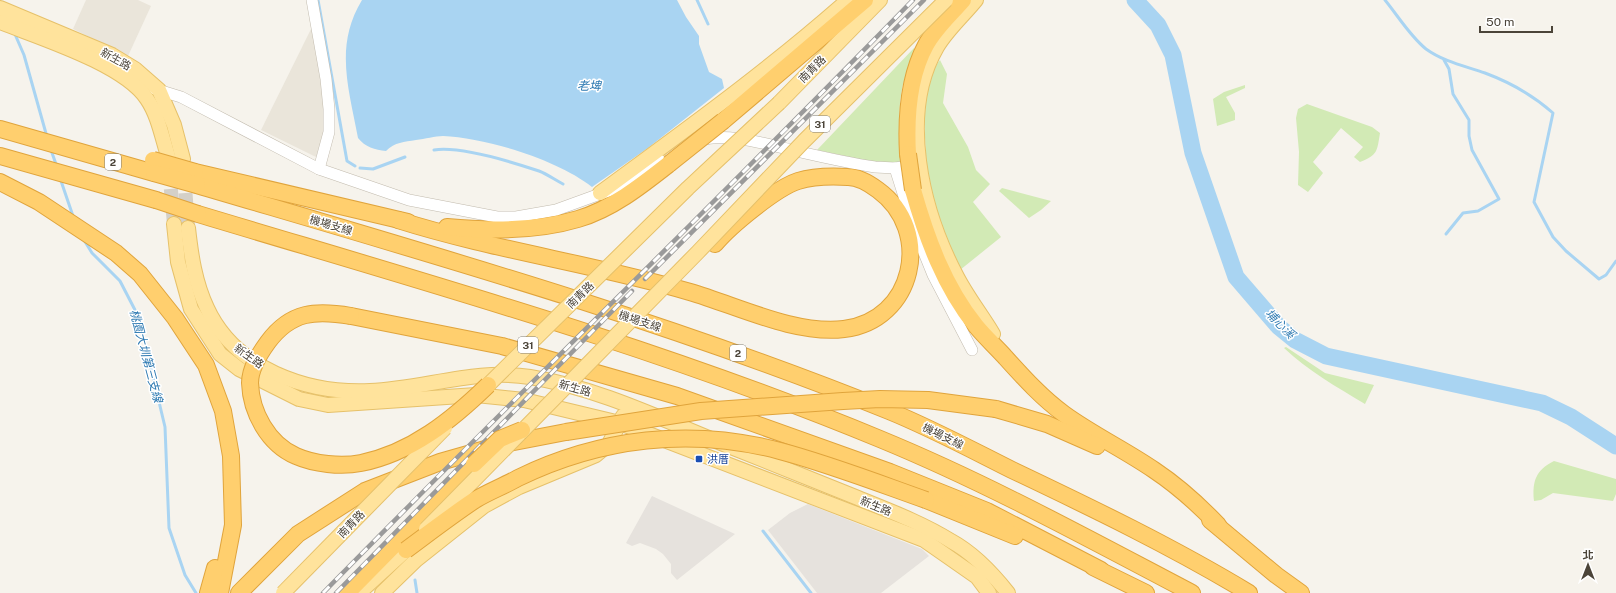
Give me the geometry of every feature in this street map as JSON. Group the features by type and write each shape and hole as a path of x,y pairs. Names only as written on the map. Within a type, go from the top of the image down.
{"highway":[{"path":"196,178 398,220 468,229 547,226 578,219 598,211 638,189 723,121 865,0"},
{"path":"963,0 938,28 926,45 918,64 909,101 907,125 913,190 930,245 952,291 974,323 1034,389 1064,414 1153,469 1177,486 1195,500 1218,525 1253,556 1301,593"},
{"path":"0,125 23,133"},
{"name":"機場支線","path":"0,128 72,146 158,163 196,178 510,277 762,362 893,412 1130,528 1214,572 1249,593"},
{"name":"2","path":"0,156 156,200 198,214 499,304 752,388 881,439 998,492 1192,593"},
{"path":"398,220 447,236 581,264 690,292 802,328 845,329 876,318 902,290 908,274 911,258 910,241 901,214 883,193 870,184 851,177 823,177 797,182 754,209 722,236 713,246 698,252"},
{"path":"0,182 39,202 116,252 140,274 193,342 206,365 223,411 231,456 233,525 220,593"},
{"path":"488,385 449,420 424,437 391,454 360,463 325,464 295,456 282,449 269,436 261,423 252,396 250,382 252,372 261,352 281,326 299,316 318,313 351,316 502,346 677,396 890,472 987,511 1146,593"},
{"path":"193,342 217,428 223,479 223,512 220,538 208,593"},
{"path":"242,590 298,534 364,491 440,462 503,444 566,432 701,411 844,401 880,399 928,400 996,409 1047,424 1088,441 1132,466 1218,525"},
{"path":"347,593 500,438 522,430"},
{"path":"406,550 476,500 545,465 580,452 616,444 677,438 751,444 780,451 852,473 926,500 1101,570"}],"main road":[{"path":"600,193 697,121 815,29 848,0"},
{"name":"南青路","path":"283,593 488,385 688,188 779,103 880,0"},
{"name":"31","path":"359,593 406,550 698,252 810,135 946,0"},
{"path":"976,0 937,46 926,71 920,94 917,119 920,165 928,204 940,241 956,276 993,334"},
{"name":"新生路","path":"0,8 112,55 135,69 159,90 174,125 183,159"},
{"name":"新生路","path":"0,22 107,66 135,84 150,105 159,124 158,163"},
{"path":"697,121 706,138"},
{"name":"新生路","path":"989,593 977,577 924,540 620,423 524,400 476,395 328,405 300,399 239,369 220,354 192,309 178,262 181,226 198,285 207,309 227,340 255,362 284,379 318,388 370,391 476,376 527,376 558,383 629,405 903,516 952,541 982,564 1008,593"},
{"path":"382,593 416,560 484,506 519,487 596,455 609,444 629,405"}],"street":[{"path":"312,0 330,109 329,132 319,169"},
{"path":"135,84 181,97 319,169 409,200 497,217 516,217 556,210 622,186 687,145 706,138 728,138 753,142 850,163 896,168 920,165"},
{"path":"896,168 914,228 933,275 972,350"}],"shaded area":[{"path":"86,0 138,0 151,6 128,56 73,29"},
{"path":"312,27 326,115 325,131 316,157 261,130"},
{"path":"652,496 735,534 677,580 671,573 671,564 663,554 656,549 640,543 632,546 626,543"},
{"path":"808,504 922,549 929,556 881,593 817,593 768,530 790,513"}],"green space":[{"path":"914,48 912,62 903,84 901,94 899,123 901,162 883,164 817,150"},
{"path":"940,60 947,74 943,103 968,147 976,170 990,184 973,202 1001,237 960,270 938,220 927,170 925,128 928,89 933,72"},
{"path":"1245,85 1245,88 1226,97 1235,113 1235,120 1217,126 1213,99 1224,92"},
{"path":"1307,104 1372,127 1380,133 1376,152 1360,162 1354,157 1363,147 1341,128 1313,162 1323,173 1308,192 1298,185 1299,152 1296,118 1298,109"},
{"path":"1002,188 1051,201 1029,218 999,191"},
{"path":"1286,347 1325,373 1374,385 1365,404 1313,371 1284,348"},
{"path":"1554,461 1616,479 1616,494 1613,501 1553,493 1541,500 1534,501 1536,477 1543,468"}],"water":[{"name":"老埤","path":"362,0 677,0 699,36 699,44 709,72 722,79 724,88 648,148 592,187 578,177 542,160 521,152 480,141 440,136 400,143 386,151 378,150 370,148 358,138 346,68 348,34 353,17"}],"waterway":[{"path":"318,0 347,161 355,166"},
{"path":"697,0 708,24"},
{"name":"埔心溪","path":"1135,0 1158,25 1173,55 1193,153 1236,277 1279,327 1295,340 1326,356 1542,403 1571,417 1616,446"},
{"path":"1385,0 1409,32 1426,49 1447,60 1485,73 1512,85 1538,101 1553,113 1534,202 1553,237 1566,251 1599,279 1606,275 1616,261"},
{"name":"桃園大圳第三支線","path":"14,32 24,55 47,137"},
{"path":"1444,60 1449,69 1453,94 1469,120 1469,136 1472,150 1499,199 1478,211 1463,213 1446,234"},
{"name":"桃園大圳第三支線","path":"51,150 57,167"},
{"path":"434,150 458,150 501,159 539,171 563,184"},
{"path":"360,168 373,169 405,157"},
{"name":"桃園大圳第三支線","path":"60,178 74,219"},
{"name":"桃園大圳第三支線","path":"84,240 92,253 120,281 135,310 144,339 165,427 169,528 185,575 196,593"},
{"path":"763,531 811,593"},
{"path":"415,580 417,593"}],"tunnel":[{"path":"169,168 174,224"},
{"path":"184,172 188,228"}],"railway":[{"path":"323,593 913,0"},
{"path":"645,279 924,0"},
{"path":"336,593 632,291"}],"place":[{"name":"洪厝","path":"699,459"}]}
